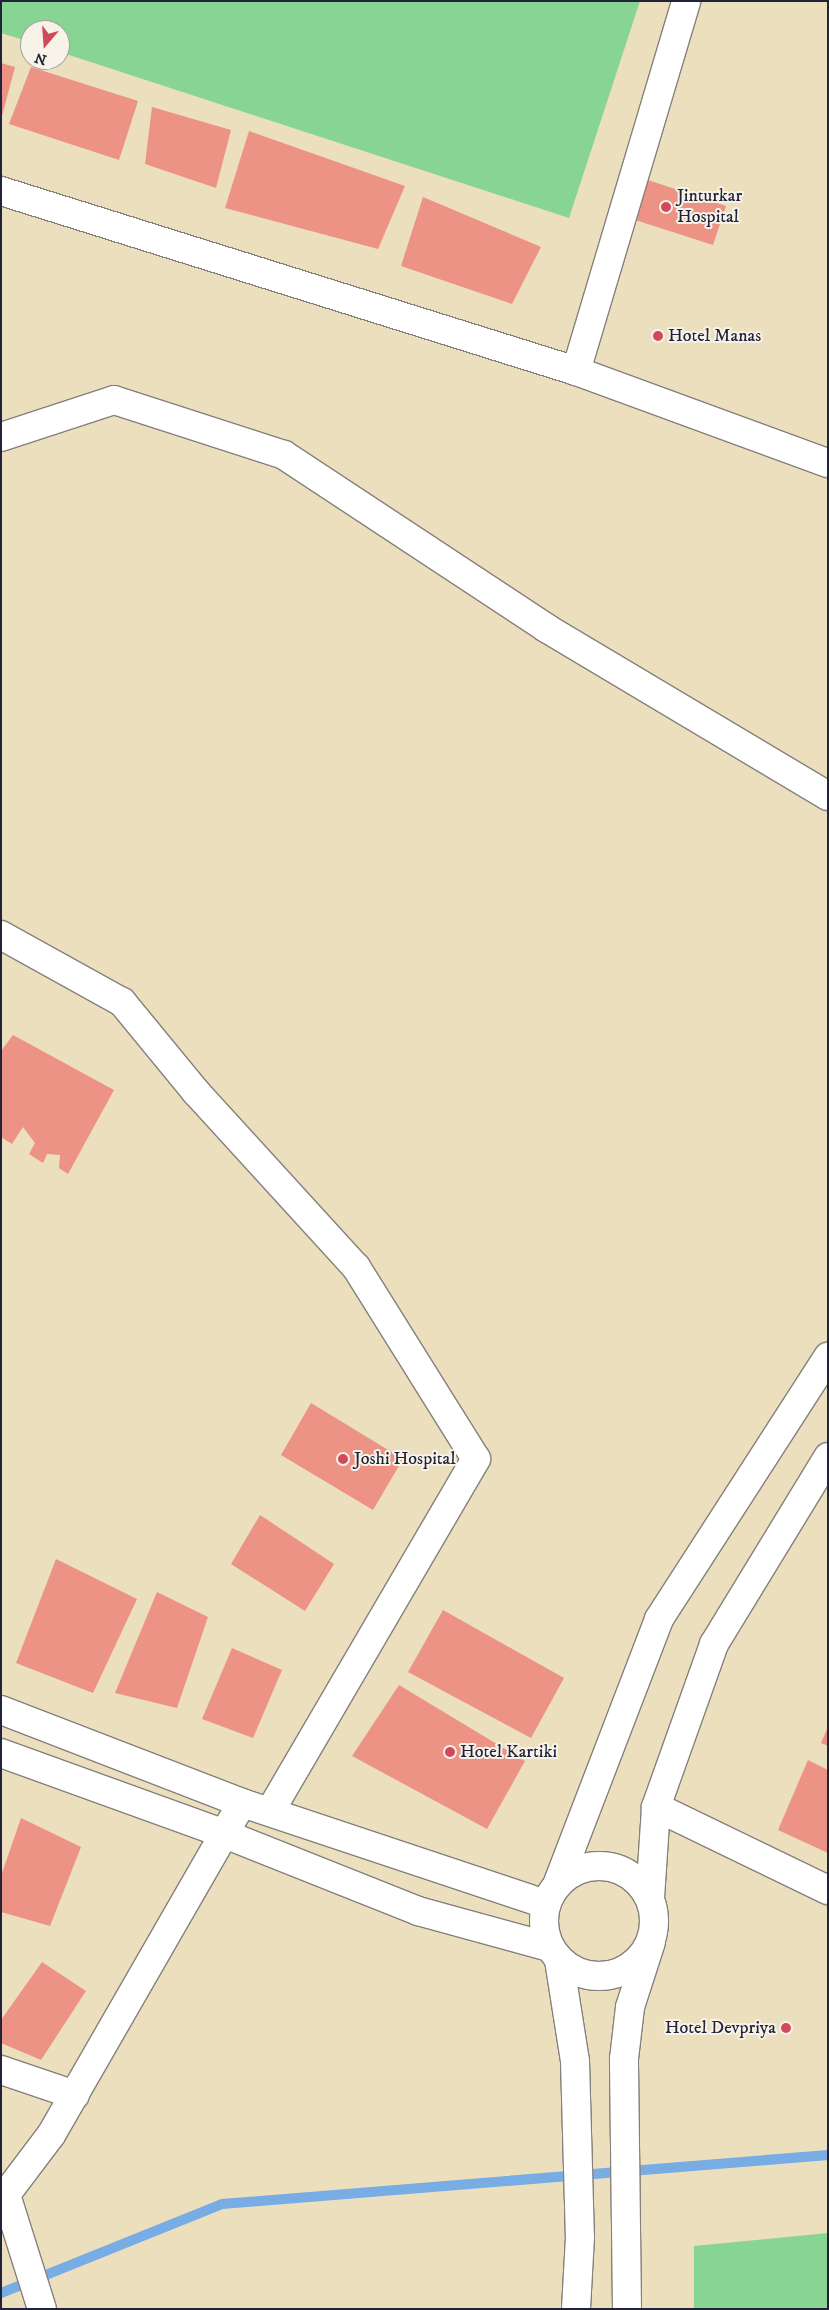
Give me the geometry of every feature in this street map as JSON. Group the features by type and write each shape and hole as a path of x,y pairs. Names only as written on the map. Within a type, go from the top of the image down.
{"street":[{"path":"576,371 686,1"},
{"path":"1,191 576,371 828,463"},
{"path":"1,437 114,400 284,456 546,628 828,796"},
{"path":"1,934 122,1002 196,1092 356,1267 476,1459 271,1810"},
{"path":"576,2309 580,2237 575,2061 555,1954 545,1934 552,1895 659,1619 828,1358"},
{"path":"628,2309 624,2059 630,2007 651,1942 654,1913 650,1898 656,1807 714,1644 818,1488 828,1457"},
{"path":"1,1710 242,1803 271,1810 552,1895"},
{"path":"1,1753 227,1834 418,1911 555,1954 583,1974 610,1976 634,1964 651,1942"},
{"path":"42,2309 4,2200 75,2095 227,1834 242,1803"},
{"path":"656,1807 828,1890"},
{"path":"552,1895 588,1867 607,1866 632,1878 650,1898"},
{"path":"1,2070 75,2095"}],"green space":[{"path":"1,1 640,1 569,218 70,55 70,20 20,20 20,39 1,33"},
{"path":"828,2233 828,2309 694,2309 694,2246"}],"building":[{"path":"1,63 15,67 2,116 1,116"},
{"path":"30,70 40,70 138,101 119,160 9,124"},
{"path":"152,107 231,130 216,188 145,164"},
{"path":"249,131 405,186 378,249 225,208"},
{"path":"645,179 726,206 713,245 632,219"},
{"path":"423,197 541,247 512,304 401,266"},
{"path":"13,1035 114,1090 68,1174 59,1168 60,1155 47,1154 43,1163 29,1154 35,1143 23,1127 12,1144 1,1137 1,1051"},
{"path":"311,1403 403,1459 373,1510 281,1455"},
{"path":"260,1515 334,1564 305,1611 231,1564"},
{"path":"56,1559 137,1599 93,1693 16,1663"},
{"path":"157,1592 208,1617 177,1708 115,1693"},
{"path":"443,1610 564,1678 531,1738 408,1672"},
{"path":"232,1648 282,1670 253,1738 202,1719"},
{"path":"399,1685 525,1761 487,1829 352,1756"},
{"path":"828,1727 828,1746 821,1743"},
{"path":"808,1760 828,1770 828,1853 778,1830"},
{"path":"21,1818 81,1847 50,1926 1,1912 1,1876"},
{"path":"42,1962 86,1991 41,2060 1,2043 1,2020"}],"waterway":[{"path":"1,2293 222,2204 828,2155"}],"place":[{"name":"Jinturkar Hospital","path":"666,207"},
{"name":"Hotel Manas","path":"658,336"},
{"name":"Joshi Hospital","path":"343,1459"},
{"name":"Hotel Kartiki","path":"450,1752"},
{"name":"Hotel Devpriya","path":"786,2028"}]}
